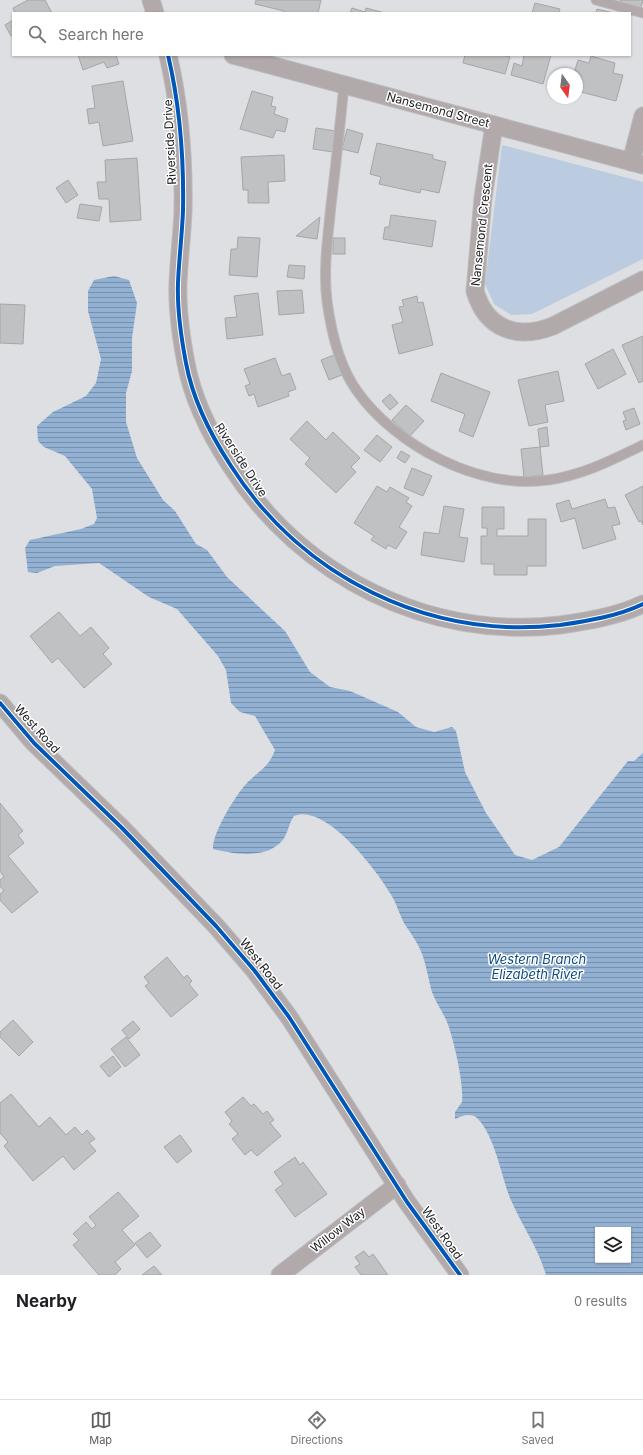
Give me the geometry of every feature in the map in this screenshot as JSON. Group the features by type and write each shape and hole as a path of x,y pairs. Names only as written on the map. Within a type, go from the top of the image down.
{"street":[{"path":"151,0 155,12"},
{"name":"Riverside Drive","path":"168,56 176,90 182,147 183,212 178,285 180,326 186,365 197,402 212,437 242,483 262,509 305,550 337,574 366,590 415,610 458,621 501,627 542,627 583,622 631,610 643,604"},
{"name":"Nansemond Street","path":"237,56 637,163"},
{"path":"637,163 643,116"},
{"name":"Nansemond Crescent","path":"494,125 483,198 475,291 479,305 487,317 502,327 521,333 537,332 553,326 643,280"},
{"name":"West Road","path":"0,703 34,743 122,828 216,926 254,970 289,1017 397,1185 460,1275"},
{"name":"Willow Way","path":"280,1275 397,1185"}],"lane":[{"path":"596,0 643,13"},
{"path":"344,85 326,251 327,300 333,334 347,374 356,391 400,436 428,453 485,476 516,480 546,480 576,475 600,467 643,444"}],"shaded area":[{"path":"502,145 643,182 643,259 532,314 511,315 494,304 485,284"}],"water":[{"name":"Western Branch Elizabeth River","path":"114,276 129,280 137,303 132,338 132,371 126,393 126,422 137,458 163,500 175,511 196,544 207,550 227,577 285,631 310,672 330,687 350,691 398,712 416,727 434,732 452,727 456,731 465,772 486,813 515,855 532,860 559,847 628,761 634,761 643,753 643,1275 546,1275 539,1255 514,1208 493,1146 484,1127 478,1119 469,1115 455,1119 455,1112 462,1102 458,1062 450,1030 432,992 420,949 404,923 394,900 383,882 362,855 348,841 334,828 320,819 306,815 294,816 283,840 273,848 265,851 239,854 213,849 216,834 230,806 246,784 266,765 275,750 255,716 240,712 231,703 226,670 218,656 177,609 149,597 99,563 55,566 37,573 28,572 25,548 30,540 81,529 94,524 97,518 92,489 65,456 44,447 38,441 37,426 53,412 86,396 96,383 101,359 88,311 88,291 94,280"}],"building":[{"path":"28,0 45,0 51,12 15,12 13,8"},
{"path":"256,0 321,0 318,12 284,12 255,4"},
{"path":"620,0 643,0 640,11 620,5"},
{"path":"535,3 560,9 559,12 532,12"},
{"path":"352,8 365,12 350,12"},
{"path":"366,8 381,12 365,12"},
{"path":"597,9 610,12 596,12"},
{"path":"12,21 12,36 11,36 5,25"},
{"path":"78,56 116,56 119,64 107,68 104,62 83,70"},
{"path":"465,56 510,57 505,74 463,63"},
{"path":"524,56 551,56 543,84 511,75 514,63 522,66"},
{"path":"591,56 615,63 613,73 623,75 616,101 583,93 583,68 576,68 578,60 589,63"},
{"path":"123,81 133,141 103,146 99,122 89,124 87,109 95,108 92,86"},
{"path":"252,91 273,97 271,106 276,107 274,114 288,119 285,132 276,130 273,138 240,129"},
{"path":"316,128 336,131 333,152 313,149"},
{"path":"347,129 363,134 358,153 342,149"},
{"path":"377,143 433,155 433,159 446,162 439,193 421,189 420,193 379,184 381,177 370,174"},
{"path":"284,155 285,181 268,182 269,203 248,203 248,190 243,190 241,157"},
{"path":"137,158 141,220 110,222 109,199 99,199 97,182 106,182 105,160"},
{"path":"68,180 78,195 66,203 56,188"},
{"path":"80,204 102,207 99,221 77,218"},
{"path":"391,215 436,221 432,247 383,239 385,227 389,227"},
{"path":"320,217 317,239 296,236"},
{"path":"238,237 260,238 257,277 229,275 231,249 237,249"},
{"path":"333,238 345,238 345,254 333,254"},
{"path":"289,265 305,266 304,279 287,277"},
{"path":"302,290 304,313 279,315 277,291"},
{"path":"258,293 263,335 227,339 225,318 237,317 234,296"},
{"path":"417,296 418,303 423,302 433,345 399,354 392,325 403,322 399,307 404,306 402,300"},
{"path":"0,304 25,305 23,344 0,343"},
{"path":"643,336 643,381 639,383 622,345"},
{"path":"613,349 626,374 598,389 585,364"},
{"path":"334,355 342,375 329,380 321,360"},
{"path":"275,358 282,376 290,373 296,389 288,392 289,396 258,407 254,394 249,396 245,386 250,384 244,369"},
{"path":"558,371 564,401 545,405 548,422 529,426 518,380"},
{"path":"441,373 490,392 473,437 459,431 465,414 431,401"},
{"path":"390,394 398,403 390,410 382,401"},
{"path":"406,405 424,421 410,436 392,420"},
{"path":"634,408 640,424 626,430 623,421 626,420 623,412"},
{"path":"307,421 326,440 333,432 360,458 351,467 356,472 336,493 305,464 310,458 290,439"},
{"path":"547,427 549,446 540,447 538,429"},
{"path":"377,435 392,447 380,462 364,450"},
{"path":"540,447 543,475 524,477 521,449"},
{"path":"401,451 410,456 405,463 397,458"},
{"path":"412,468 432,476 423,496 404,488"},
{"path":"377,486 387,492 390,487 409,498 406,502 412,506 399,527 407,532 396,549 388,545 386,549 371,540 374,536 354,523"},
{"path":"643,486 643,525 641,521 639,522 625,495"},
{"path":"605,499 608,508 615,507 620,524 612,526 616,539 583,549 575,518 561,522 556,504 569,500 572,509"},
{"path":"444,506 464,509 459,537 468,538 464,562 421,555 424,532 439,534"},
{"path":"482,507 504,507 504,529 497,529 497,536 528,536 528,519 546,519 546,566 527,566 527,575 494,575 494,564 481,564 481,536 487,536 487,528 482,528"},
{"path":"59,612 80,636 91,627 109,648 103,654 112,664 84,688 58,658 52,663 30,636"},
{"path":"0,803 23,831 18,835 24,843 8,856 38,892 12,913 0,900 0,894 4,891 0,886 0,880 4,877 0,871"},
{"path":"167,957 184,978 187,975 192,981 189,984 198,995 171,1017 145,986 149,983 144,977"},
{"path":"13,1020 33,1042 19,1056 0,1037 0,1032"},
{"path":"133,1021 140,1029 129,1039 122,1030"},
{"path":"126,1037 140,1055 125,1067 111,1049"},
{"path":"113,1056 121,1067 109,1077 100,1066"},
{"path":"11,1094 39,1127 50,1117 66,1135 75,1127 82,1135 87,1130 95,1139 89,1143 96,1151 74,1170 63,1156 33,1181 4,1146 8,1142 0,1133 0,1103"},
{"path":"243,1097 251,1106 254,1104 263,1114 267,1111 274,1120 270,1123 281,1136 257,1156 251,1150 245,1155 232,1139 238,1134 229,1124 232,1121 225,1112"},
{"path":"180,1135 192,1151 177,1163 164,1147"},
{"path":"295,1157 300,1165 303,1162 327,1194 295,1217 275,1190 283,1184 274,1172"},
{"path":"118,1192 139,1216 122,1230 135,1245 115,1262 121,1269 115,1275 99,1275 73,1245 79,1240 73,1234 86,1222 92,1229 96,1225 89,1217"},
{"path":"150,1232 161,1246 147,1258 135,1243"},
{"path":"364,1251 369,1257 373,1254 388,1275 361,1275 355,1267 360,1264 355,1257"},
{"path":"154,1266 162,1275 142,1275"}],"cycle path":[{"path":"168,56 176,94 182,152 183,211 178,274 178,303 182,343 186,363 193,391 209,429 231,466 260,505 294,540 331,569 373,593 417,611 463,622 511,627 560,625 581,622 603,618 643,604"},
{"path":"0,703 34,743 122,828 216,926 254,970 289,1017 407,1202 460,1275"}]}
